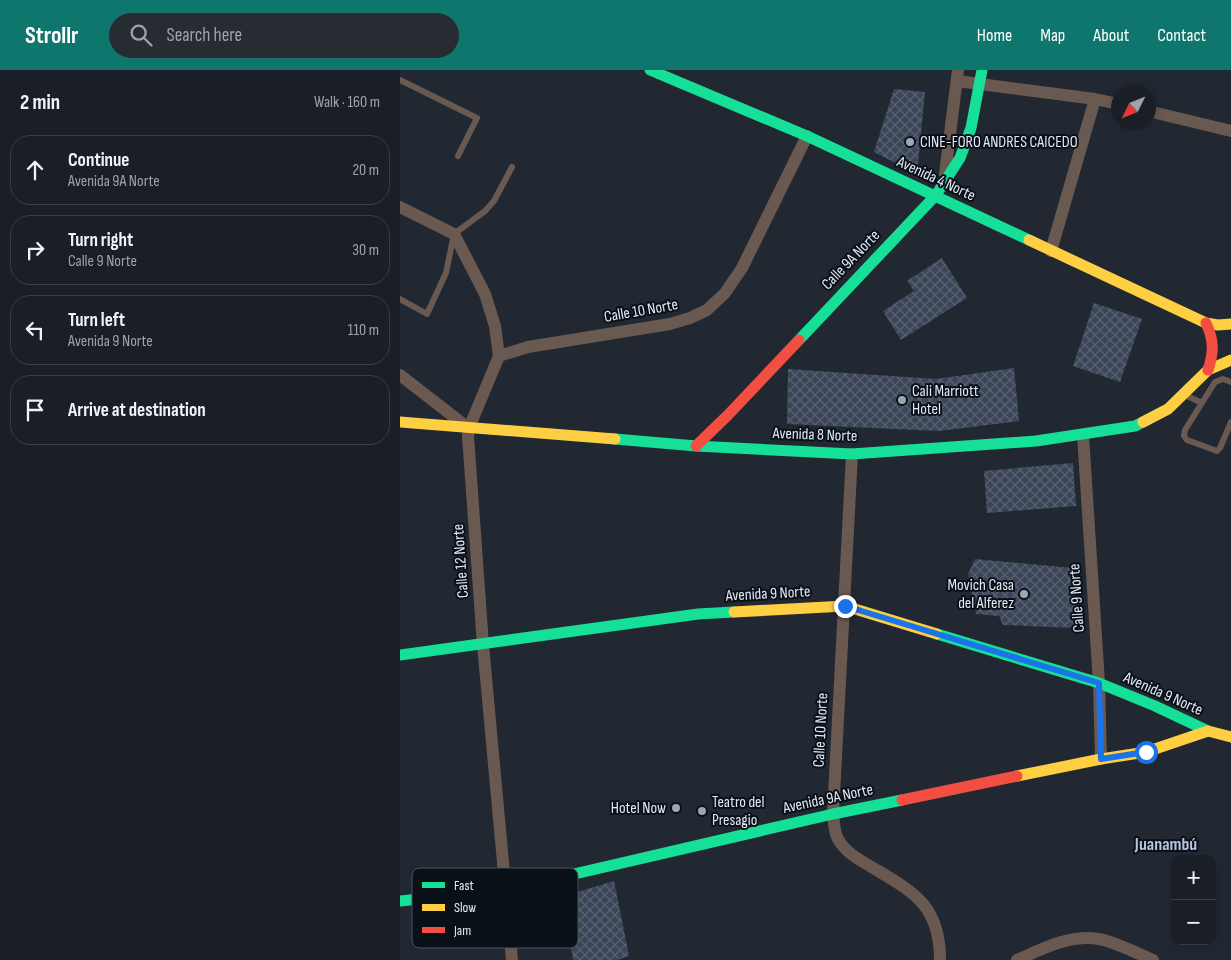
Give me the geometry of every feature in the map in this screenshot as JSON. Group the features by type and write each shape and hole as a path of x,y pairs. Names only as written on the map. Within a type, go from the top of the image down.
{"main road":[{"name":"Avenida 4 Norte","path":"650,70 807,136 1206,323"},
{"name":"Calle 9A Norte","path":"696,446 728,415 787,350 936,195 960,158 971,128 982,70"},
{"path":"1208,370 1214,352 1213,342 1206,323 1218,325 1231,324"},
{"name":"Avenida 8 Norte","path":"400,422 696,446 852,454 1036,441 1135,426 1168,409 1208,370 1231,360"},
{"name":"Avenida 9 Norte","path":"400,655 698,614 845,606 1099,683 1155,706 1208,732"},
{"path":"1208,732 1231,737"},
{"name":"Avenida 9A Norte","path":"578,873 833,814 1101,759 1146,752 1208,732"}],"street":[{"path":"952,205 945,173 957,76 1111,102"},
{"path":"1051,251 1095,98"},
{"path":"1156,113 1231,131"},
{"name":"Calle 10 Norte","path":"499,356 528,347 670,324 708,310 725,293 742,268 807,136"},
{"path":"924,192 945,173"},
{"path":"400,207 454,234"},
{"name":"Calle 12 Norte","path":"454,234 485,294 496,326 499,356 468,428 483,645 503,868"},
{"path":"400,375 468,428"},
{"name":"Calle 9 Norte","path":"1083,435 1099,683 1101,759"},
{"name":"Calle 10 Norte","path":"852,454 833,814 837,837 851,855 914,894 931,913 940,949 940,960"},
{"path":"1016,960 1071,939 1099,939 1154,960"}],"lane":[{"path":"400,80 477,118 458,156"},
{"path":"400,299 427,314 446,273 454,234 485,211 494,201 512,167"},
{"path":"1231,382 1219,379 1215,382 1185,430 1184,436 1187,440 1217,451 1231,422"},
{"path":"1184,394 1202,403"}],"building":[{"path":"894,89 925,92 917,174 874,152"},
{"path":"942,258 967,298 901,340 883,311 914,291 907,281"},
{"path":"1094,303 1142,319 1120,382 1073,366"},
{"name":"Cali Marriott Hotel","path":"1014,368 1019,421 939,431 787,424 788,369 936,379"},
{"path":"1073,463 1076,506 987,513 984,471"},
{"name":"Movich Casa del Alferez","path":"975,559 1074,568 1076,628 1003,625 999,616 976,614 968,574"},
{"path":"614,881 629,956 617,960 573,960 571,948 578,948 578,892"}],"traffic: fast":[{"path":"650,70 807,136 1029,240"},
{"path":"799,340 936,195 960,158 971,128 982,70"},
{"path":"615,439 696,446 852,454 1036,441 1135,426 1143,422"},
{"path":"400,655 698,614 734,612"},
{"path":"937,634 1099,683 1155,706 1208,731"},
{"path":"578,873 833,814 902,800"},
{"path":"400,901 412,900"}],"traffic: slow":[{"path":"1029,240 1206,323 1218,325 1231,324"},
{"path":"1143,422 1168,409 1208,370 1231,360"},
{"path":"400,422 615,439"},
{"path":"734,612 845,606 937,634"},
{"path":"1017,776 1146,752 1208,731 1231,737"}],"traffic: jam":[{"path":"1206,323 1211,335 1212,346 1208,370"},
{"path":"696,446 799,340"},
{"path":"902,800 1017,776"}],"place":[{"name":"CINE-FORO ANDRES CAICEDO","path":"910,142"},
{"name":"Cali Marriott Hotel","path":"902,400"},
{"name":"Movich Casa del Alferez","path":"1024,594"},
{"name":"Hotel Now","path":"676,808"},
{"name":"Teatro del Presagio","path":"702,811"}],"district":[{"name":"Juanambú","path":"1166,844"}],"route":[{"path":"845,606 1099,683 1101,759 1146,752"}]}
